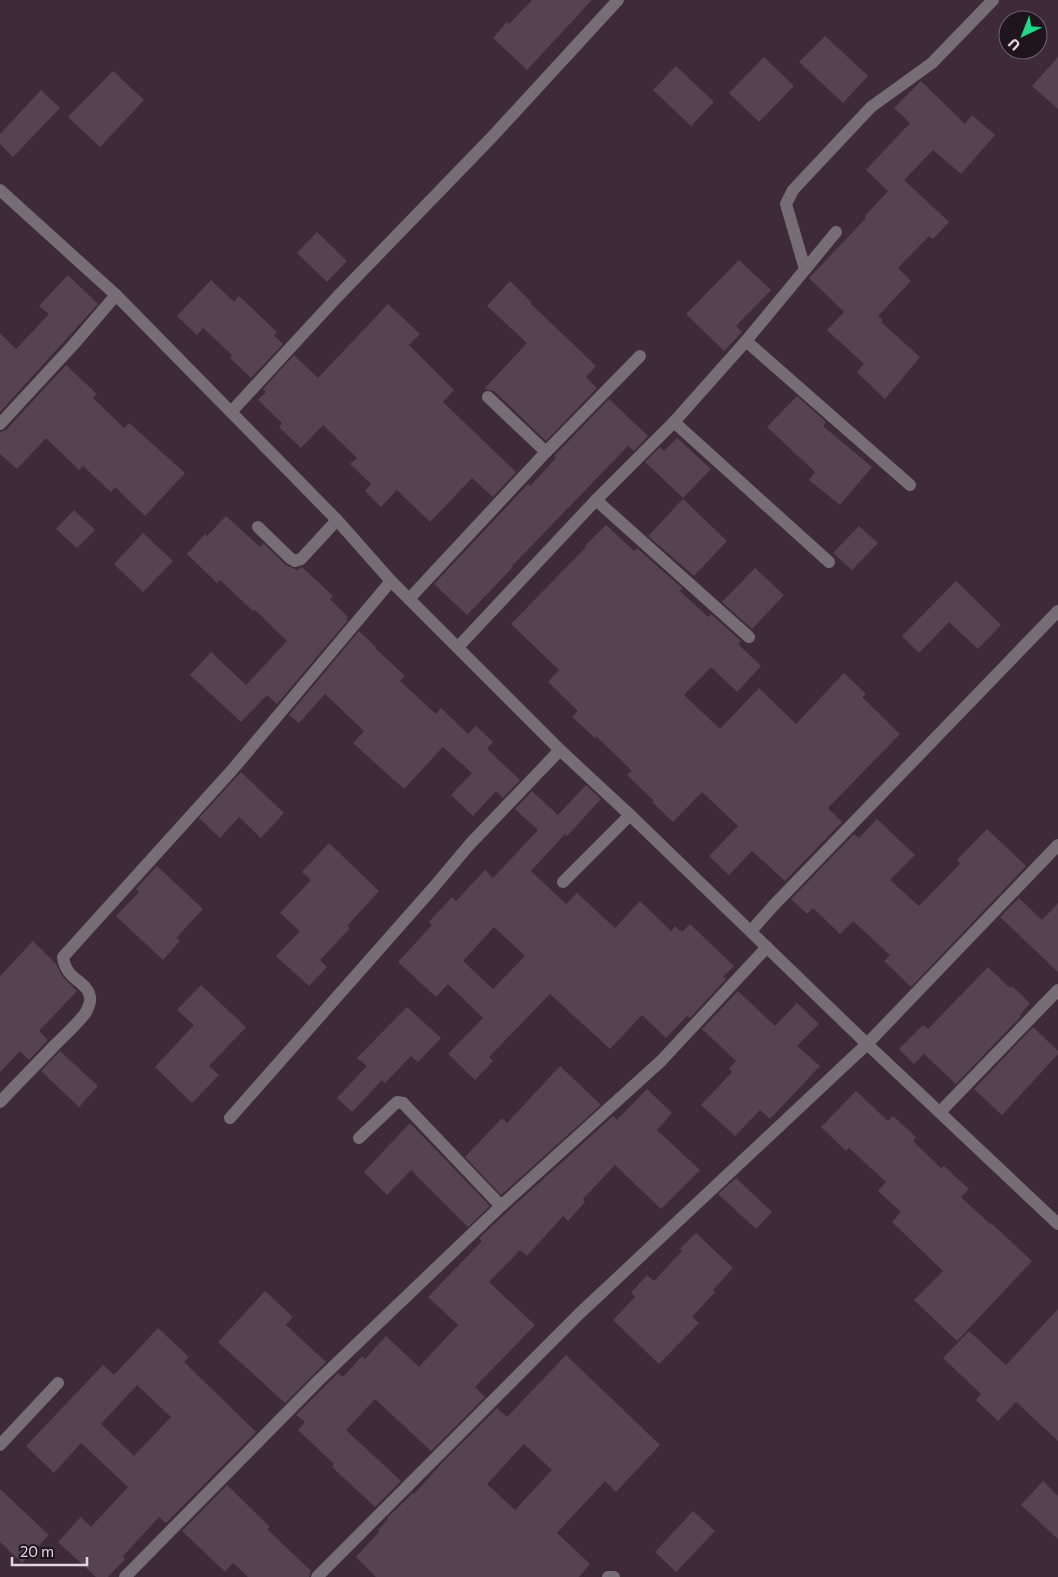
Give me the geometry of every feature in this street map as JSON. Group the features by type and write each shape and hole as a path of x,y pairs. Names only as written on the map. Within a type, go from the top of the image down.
{"street":[{"path":"231,412 338,296 491,138 618,0"},
{"path":"805,269 786,204 793,190 871,107 932,63 994,0"},
{"path":"0,190 116,295 337,520 391,581 560,750 1058,1224"},
{"path":"458,647 596,500 674,422 746,341 836,232"},
{"path":"0,424 74,344 116,295"},
{"path":"746,341 910,485"},
{"path":"409,599 546,452 640,356"},
{"path":"488,397 546,452"},
{"path":"674,422 829,562"},
{"path":"596,500 748,637"},
{"path":"258,527 295,561 301,559 337,520"},
{"path":"0,1102 70,1030 89,1005 90,998 86,988 69,974 64,967 64,957 233,769 391,581"},
{"path":"751,931 1058,612"},
{"path":"230,1118 434,888 470,844 560,750"},
{"path":"563,882 630,815"},
{"path":"316,1577 579,1314 867,1044 1058,845"},
{"path":"125,1577 319,1380 501,1206 660,1061 767,947"},
{"path":"940,1112 1058,990"},
{"path":"359,1138 397,1102 403,1103 501,1206"},
{"path":"0,1445 58,1383"},
{"path":"608,1577 614,1577"}],"building":[{"path":"532,0 592,0 527,70 493,38 507,22 509,24"},
{"path":"825,36 868,76 843,103 799,62"},
{"path":"764,57 794,86 759,122 729,93"},
{"path":"1058,57 1058,109 1032,86"},
{"path":"676,66 714,102 691,126 653,90"},
{"path":"113,71 144,100 100,147 68,117"},
{"path":"921,81 965,124 972,115 995,135 961,174 933,150 904,180 949,222 933,239 929,236 898,268 911,281 878,316 883,320 881,322 920,357 885,399 857,372 864,364 827,330 844,312 809,278 866,218 865,216 888,191 866,170 910,123 894,108"},
{"path":"41,90 60,108 13,157 0,144 0,134"},
{"path":"317,232 347,261 327,282 297,253"},
{"path":"739,260 771,290 736,326 742,332 724,351 686,314"},
{"path":"68,275 98,304 0,412 0,333 16,349 49,314 39,306"},
{"path":"211,280 234,302 239,296 277,332 274,335 283,344 251,378 230,358 232,355 203,328 197,335 177,316"},
{"path":"510,281 530,303 596,366 586,377 597,388 546,441 494,391 484,389 527,343 487,306"},
{"path":"388,304 420,334 409,345 454,390 443,402 516,472 493,497 472,478 430,522 397,490 381,507 365,491 371,484 350,464 357,458 323,425 301,448 279,427 282,423 258,400 266,392 263,389 294,355 318,378"},
{"path":"66,365 97,394 93,398 124,428 129,423 185,473 145,516 115,487 111,492 83,466 79,470 46,438 17,469 0,454 0,432 6,430"},
{"path":"797,396 826,422 823,426 872,467 840,505 809,480 815,472 767,427"},
{"path":"609,399 648,436 634,451 628,446 467,615 434,584 528,484 530,486 556,458 554,456"},
{"path":"677,438 711,469 683,498 645,462 660,447 664,451"},
{"path":"683,499 727,541 694,576 648,536"},
{"path":"74,510 95,530 77,548 56,529"},
{"path":"226,516 260,547 263,543 286,565 297,570 302,567 333,596 330,599 348,617 346,619 348,620 277,704 267,695 241,722 190,675 211,652 246,685 287,641 255,610 253,611 220,580 217,583 187,554 205,534 207,536"},
{"path":"606,525 634,551 637,548 682,588 680,591 708,617 711,614 741,641 738,644 761,666 737,692 711,667 684,695 720,729 759,688 796,724 844,673 866,694 862,697 900,734 828,808 842,822 785,881 752,851 729,875 709,856 738,826 702,792 673,822 627,775 632,771 596,736 595,738 572,717 578,711 548,682 559,670 511,624"},
{"path":"859,526 878,543 852,570 833,553"},
{"path":"143,533 173,561 143,592 114,564"},
{"path":"755,568 784,595 752,629 722,602"},
{"path":"956,581 1001,625 978,649 949,622 919,653 902,636"},
{"path":"359,631 405,676 400,681 436,714 441,708 468,734 476,726 493,742 487,749 520,780 503,798 496,791 473,816 451,795 472,773 443,747 404,789 353,743 364,731 325,694 299,723 289,715"},
{"path":"241,772 284,813 261,838 239,817 220,838 199,818"},
{"path":"586,785 601,799 531,871 566,904 577,893 615,928 640,901 671,931 675,926 682,932 690,924 734,966 723,977 726,979 690,1018 687,1016 666,1038 642,1015 610,1049 550,994 489,1057 493,1061 475,1080 448,1054 483,1018 448,984 436,997 398,962 432,925 429,922 452,897 456,901 485,870 493,878 538,830 515,809 532,791 558,815","holes":["494,927 525,956 493,989 463,961"]},
{"path":"877,819 915,855 890,880 919,906 960,864 957,860 987,829 1026,866 911,987 884,961 890,955 853,921 840,934 813,908 807,914 791,899 854,834 859,838"},
{"path":"329,843 379,891 347,926 350,928 320,960 327,967 309,986 276,956 300,931 280,913 311,880 302,872"},
{"path":"157,866 203,909 176,938 180,941 163,960 116,916 139,892 136,889"},
{"path":"1019,898 1042,920 1058,903 1058,972 1000,917"},
{"path":"33,941 56,964 62,976 77,991 39,1031 48,1040 29,1060 20,1051 0,1072 0,976"},
{"path":"988,967 1010,988 1012,986 1030,1003 1021,1016 956,1084 924,1054 914,1064 899,1049 923,1025 928,1029"},
{"path":"201,985 246,1027 209,1066 219,1075 192,1103 155,1067 194,1025 177,1010"},
{"path":"738,991 775,1026 797,1003 819,1024 797,1046 820,1066 770,1119 760,1110 735,1136 701,1105 732,1072 729,1069 736,1061 702,1029"},
{"path":"407,1007 441,1038 418,1062 411,1056 385,1083 382,1080 352,1112 337,1098 367,1066 357,1058"},
{"path":"1033,1027 1058,1051 1058,1054 1002,1115 974,1089"},
{"path":"60,1051 98,1086 79,1107 41,1071"},
{"path":"560,1066 601,1105 501,1195 465,1157 502,1118 507,1123"},
{"path":"647,1089 672,1113 657,1130 700,1170 661,1209 615,1165 583,1199 585,1202 568,1221 563,1216 527,1256 520,1250 489,1282 535,1325 475,1387 485,1397 431,1451 375,1399 346,1430 401,1481 375,1507 332,1467 334,1464 298,1430 305,1422 296,1415 338,1373 343,1377 362,1356 365,1359 386,1336 419,1367 458,1325 428,1297 482,1241 479,1238 613,1116 617,1120"},
{"path":"856,1091 888,1121 893,1116 916,1137 913,1141 941,1168 944,1166 969,1189 961,1197 1032,1261 957,1341 914,1300 943,1271 892,1222 901,1212 878,1191 886,1182 849,1148 846,1151 821,1127"},
{"path":"410,1123 490,1206 468,1227 411,1170 387,1195 364,1172"},
{"path":"736,1178 772,1212 756,1229 718,1194"},
{"path":"696,1233 733,1268 713,1290 715,1292 692,1317 699,1323 659,1364 613,1320 635,1297 631,1293 647,1275 654,1281 682,1251 680,1249"},
{"path":"265,1291 293,1317 286,1325 326,1362 285,1403 218,1342"},
{"path":"1058,1309 1058,1441 1016,1402 998,1421 976,1400 981,1394 943,1358 969,1331 1006,1365"},
{"path":"158,1328 189,1357 184,1362 256,1432 166,1523 159,1517 123,1556 125,1559 108,1577 96,1577 58,1542 81,1517 91,1527 128,1487 81,1443 54,1473 26,1446 103,1365 114,1375","holes":["137,1385 171,1417 134,1456 101,1424"]},
{"path":"566,1355 660,1445 616,1492 605,1481 557,1533 590,1564 579,1577 376,1577 356,1557 379,1532 378,1530 387,1518 414,1494 497,1408 507,1417","holes":["524,1444 552,1470 515,1510 487,1484"]},
{"path":"1043,1481 1058,1496 1058,1539 1021,1505"},
{"path":"227,1485 270,1527 267,1529 311,1571 309,1577 248,1577 233,1563 225,1572 182,1531"},
{"path":"0,1489 49,1535 22,1563 0,1542"},
{"path":"693,1511 715,1531 676,1572 655,1552"}]}
